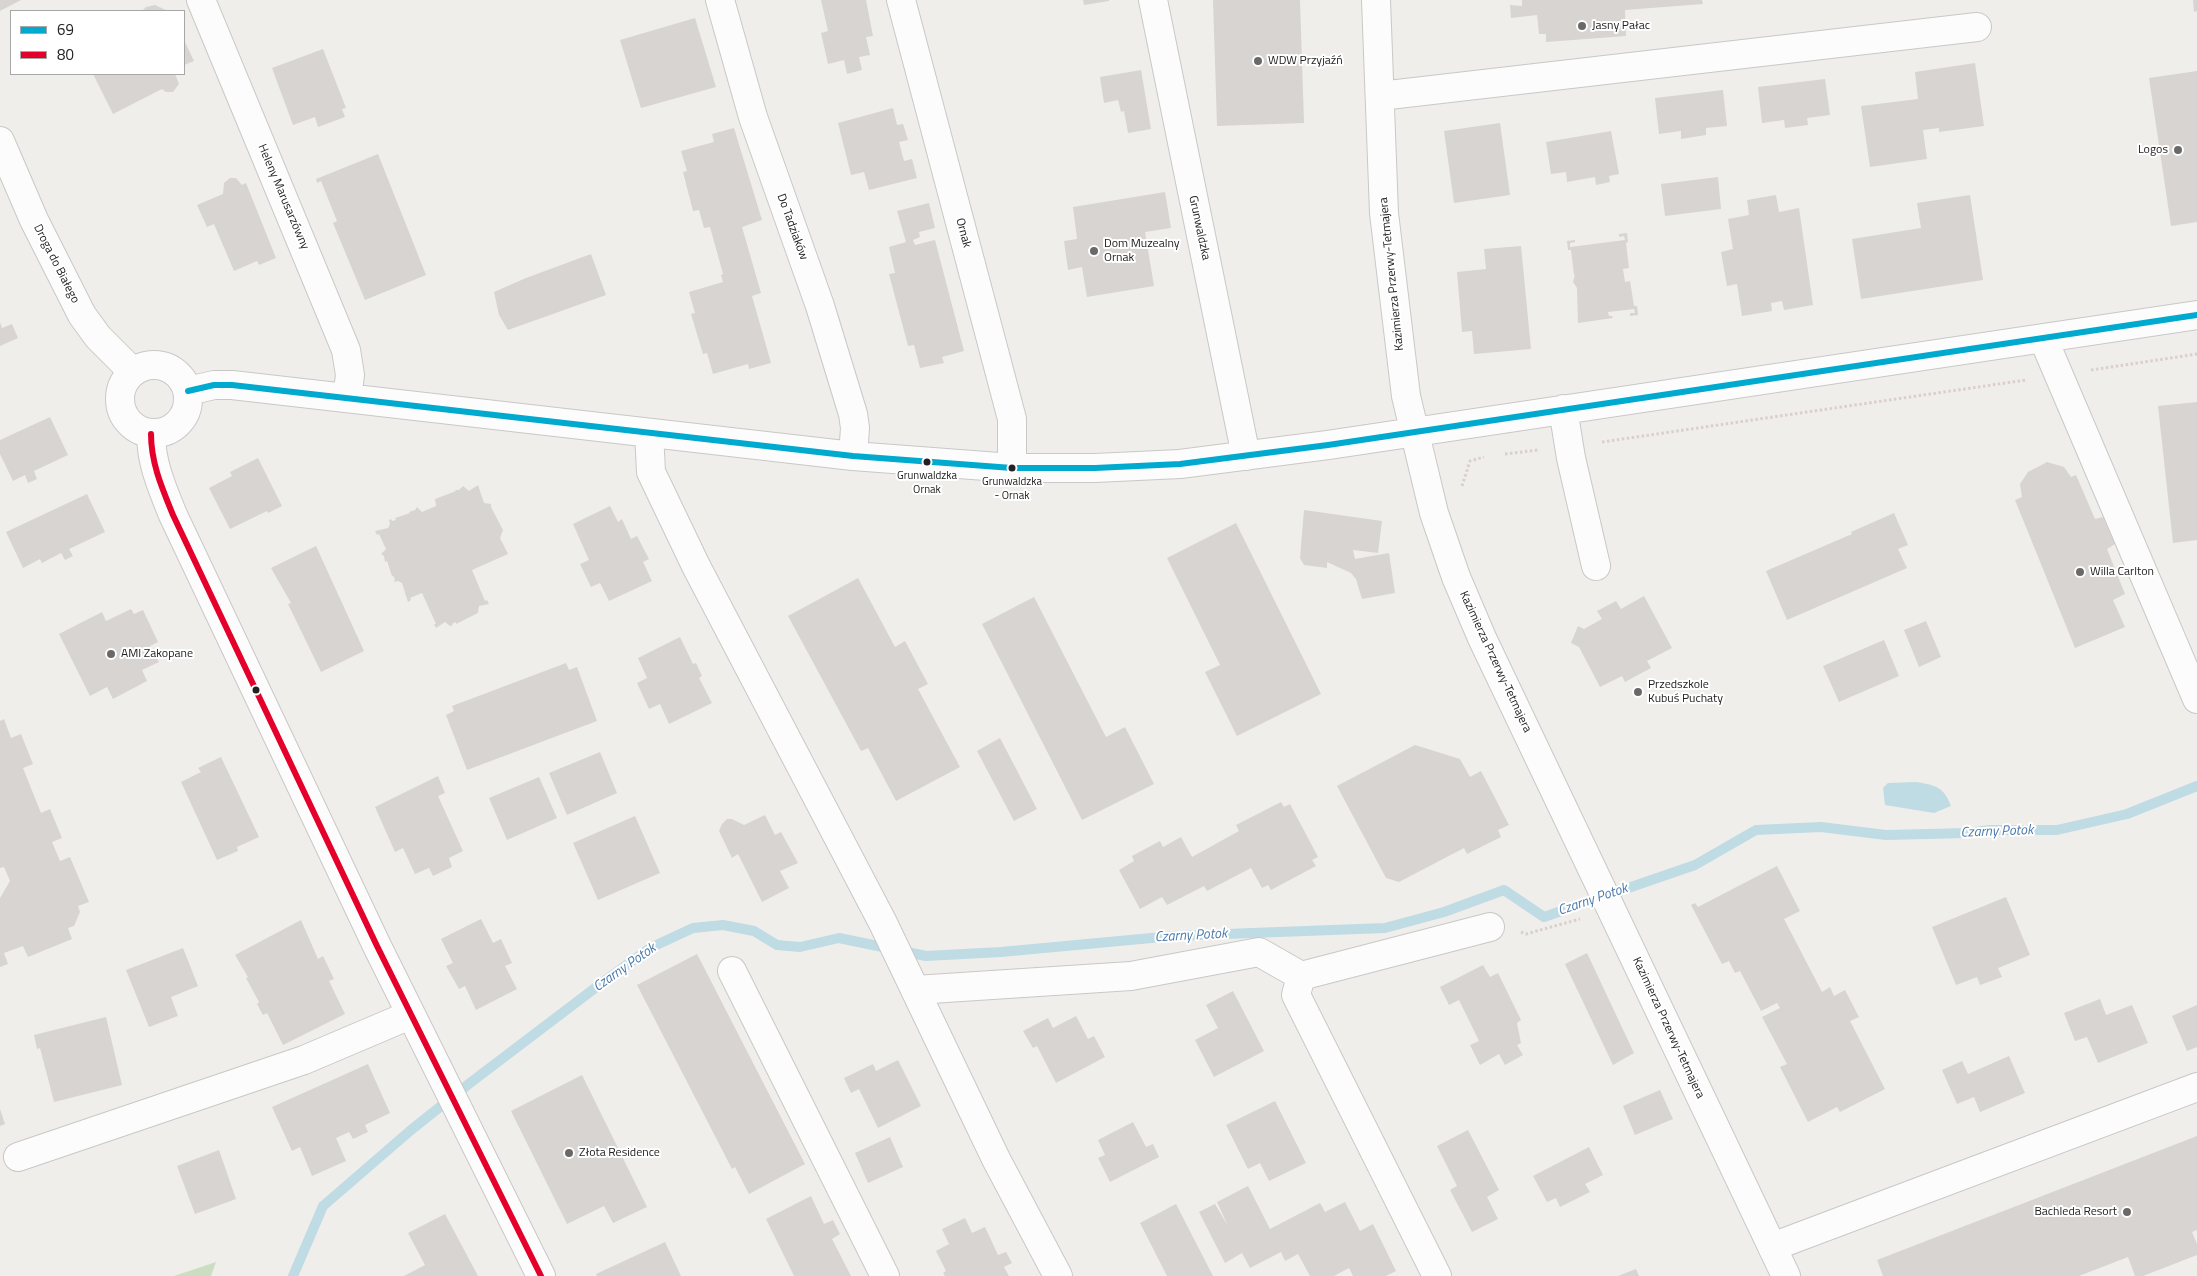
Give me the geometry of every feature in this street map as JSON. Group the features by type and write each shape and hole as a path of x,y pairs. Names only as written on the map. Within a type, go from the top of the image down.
{"street":[{"name":"Heleny Marusarzówny","path":"201,0 346,350 350,375 347,398"},
{"name":"Do Tadziaków","path":"720,0 753,117 820,306 853,414 855,428 853,456"},
{"name":"Ornak","path":"901,0 1012,419 1012,468"},
{"name":"Grunwaldzka","path":"1153,0 1246,456"},
{"name":"Kazimierza Przerwy-Tetmajera","path":"1376,0 1384,213 1406,396 1434,513 1456,577 1482,638 1786,1276"},
{"path":"1380,96 1977,27"},
{"name":"Droga do Białego","path":"0,141 34,220 82,315 98,337 133,372"},
{"path":"188,392 220,385 853,456 1012,468 1137,467 1246,456 1414,432 2197,315"},
{"path":"2043,338 2197,699"},
{"path":"144,366 163,366 179,375 188,392 188,407 180,422 167,431 151,434 143,432 129,424 121,409 122,385 133,372 144,366"},
{"path":"1563,409 1596,566"},
{"path":"649,432 652,472 662,495 759,687 884,923 996,1159 1058,1276"},
{"path":"151,434 151,448 156,474 173,515 410,1015 541,1276"},
{"path":"910,980 1131,976 1259,952 1301,976 1490,927"},
{"path":"732,971 885,1276"},
{"path":"1301,976 1296,995 1436,1276"},
{"path":"18,1157 304,1060 410,1015"},
{"path":"1772,1248 2197,1087"}],"path":[{"path":"1497,454 1570,447 2197,354"},
{"path":"1461,488 1470,461 1488,456"},
{"path":"1518,931 1526,934 1587,917"}],"green space":[{"path":"216,1262 211,1276 174,1276"}],"water":[{"path":"1916,782 1938,788 1945,795 1951,806 1934,813 1885,805 1883,788 1888,783"}],"building":[{"path":"0,0 21,0 0,11"},
{"path":"821,0 866,0 873,36 866,37 870,55 859,57 862,70 847,74 844,60 828,64 821,33 828,31"},
{"path":"1083,0 1109,0 1109,1 1084,5"},
{"name":"WDW Przyjaźń","path":"1213,0 1300,0 1304,123 1217,126"},
{"name":"Jasny Pałac","path":"1522,0 1702,0 1703,4 1625,10 1626,36 1546,42 1546,34 1539,34 1537,15 1511,18 1510,5 1522,6"},
{"path":"2193,0 2197,0 2197,11 2194,12"},
{"path":"155,5 166,10 143,10 146,7"},
{"path":"695,18 716,87 641,108 620,40"},
{"path":"185,42 194,61 185,65"},
{"path":"323,49 346,108 342,109 345,117 318,127 315,117 293,125 272,68"},
{"path":"1975,63 1984,126 1939,132 1939,128 1923,130 1927,159 1870,167 1861,106 1918,99 1915,72"},
{"path":"1141,70 1151,129 1128,133 1124,111 1121,112 1118,100 1104,103 1100,77"},
{"name":"Logos","path":"2197,71 2197,222 2171,226 2149,78"},
{"path":"94,75 175,75 179,84 173,92 166,92 162,89 113,114"},
{"path":"1825,79 1830,115 1807,118 1808,125 1785,128 1784,120 1762,123 1758,87"},
{"path":"1723,90 1727,126 1706,128 1706,135 1681,139 1681,131 1659,134 1655,98"},
{"path":"893,108 897,125 903,124 908,140 899,142 904,161 912,159 917,178 869,190 864,172 851,175 838,123"},
{"path":"1500,123 1510,195 1454,203 1444,131"},
{"path":"734,128 762,220 742,227 761,293 752,296 771,363 749,369 748,364 713,374 707,353 703,354 691,314 695,313 689,292 723,282 721,275 723,274 710,227 704,228 699,210 693,211 683,172 687,171 681,151 714,142 712,134"},
{"path":"1611,131 1619,174 1609,176 1610,182 1596,185 1595,177 1567,182 1566,172 1551,174 1546,142"},
{"path":"378,154 426,275 365,300 333,223 337,221 321,181 317,183 316,179"},
{"path":"1718,177 1721,209 1665,216 1661,184"},
{"path":"230,178 236,178 242,185 246,183 276,258 259,265 257,261 234,271 214,224 207,227 197,205 223,194 224,183"},
{"path":"1165,192 1171,228 1145,232 1154,286 1087,297 1082,267 1068,270 1064,241 1077,239 1073,207"},
{"path":"1776,195 1779,212 1799,208 1813,305 1784,310 1782,301 1771,303 1772,311 1742,316 1737,284 1727,286 1721,252 1733,249 1728,219 1749,215 1747,200"},
{"path":"1970,195 1983,280 1861,299 1852,239 1921,228 1917,203"},
{"path":"929,203 935,228 919,232 920,237 913,240 915,245 935,240 964,351 942,357 944,363 920,368 914,345 908,346 889,274 895,273 889,247 906,242 897,211"},
{"path":"1627,233 1628,242 1626,243 1629,268 1623,269 1625,282 1630,281 1634,306 1637,306 1638,315 1630,316 1630,313 1635,313 1634,309 1608,312 1609,316 1613,318 1578,323 1577,288 1573,282 1575,275 1571,250 1568,250 1567,241 1575,240 1575,242 1570,243 1570,247 1625,240 1624,236 1619,237 1619,234"},
{"path":"1521,246 1531,349 1474,354 1472,331 1462,332 1457,272 1486,269 1484,249"},
{"path":"591,254 606,295 508,330 499,315 494,292"},
{"path":"0,322 2,328 12,324 18,338 0,346"},
{"path":"2197,402 2197,540 2173,543 2158,406"},
{"path":"50,417 68,455 34,471 37,479 28,483 25,475 13,481 0,454 0,440"},
{"path":"258,458 282,506 230,529 209,488 232,476 230,472"},
{"name":"Willa Carlton","path":"2047,462 2064,467 2071,477 2076,475 2095,519 2103,517 2115,544 2107,549 2125,594 2113,600 2125,627 2075,648 2015,500 2022,497 2020,484 2028,472"},
{"path":"478,485 484,503 491,504 503,530 500,538 508,554 472,570 485,601 487,600 489,604 479,606 478,613 456,624 456,622 450,626 445,622 436,628 422,593 410,598 411,600 408,602 402,583 394,582 395,579 392,576 387,561 385,562 384,556 381,554 386,549 379,534 377,535 375,531 388,528 389,520 396,520 395,518 410,513 417,507 422,512 436,506 435,499 459,490 463,486 469,491"},
{"path":"87,494 105,532 69,549 73,556 65,560 61,553 42,563 40,559 23,568 6,532"},
{"path":"610,506 618,522 622,519 631,539 637,536 649,559 643,562 652,581 609,601 600,583 591,587 580,564 589,560 573,524"},
{"path":"1304,510 1382,521 1378,553 1353,550 1355,559 1389,553 1395,593 1362,599 1356,579 1351,573 1327,562 1327,568 1304,565 1300,558"},
{"path":"1894,513 1908,545 1898,549 1907,568 1787,620 1766,571 1852,534 1851,532"},
{"path":"1236,523 1321,694 1237,736 1205,672 1220,665 1167,558"},
{"path":"316,546 364,651 321,672 288,604 291,603 271,568"},
{"path":"858,578 895,647 905,641 928,684 918,689 960,767 896,801 868,748 861,751 788,616"},
{"path":"1644,596 1672,648 1647,661 1651,668 1625,682 1622,676 1600,687 1579,647 1571,643 1578,626 1584,629 1602,619 1597,611 1616,601 1621,609"},
{"path":"1034,597 1106,737 1125,727 1154,784 1082,820 982,624"},
{"name":"AMI Zakopane","path":"131,609 134,614 143,610 158,642 150,646 159,662 142,670 147,681 113,699 107,687 90,696 59,634 102,612 106,621"},
{"path":"1926,621 1941,657 1919,667 1904,630"},
{"path":"680,637 693,664 696,663 702,676 699,678 712,703 669,724 660,704 649,709 637,683 647,678 638,658"},
{"path":"1884,640 1899,676 1839,702 1823,666"},
{"path":"566,663 569,670 577,667 597,721 467,770 446,715 454,711 452,706"},
{"path":"4,719 11,738 21,734 33,764 23,768 41,813 50,809 62,838 52,842 60,861 70,857 89,902 78,906 80,912 74,926 68,928 72,939 28,957 23,946 4,953 8,964 0,967 0,898 10,881 4,867 0,868 0,721"},
{"path":"1000,738 1037,809 1014,821 977,751"},
{"path":"1415,745 1460,759 1470,777 1481,771 1509,825 1498,830 1501,837 1467,854 1464,848 1399,882 1386,878 1337,786"},
{"path":"600,752 617,793 567,815 549,773"},
{"path":"221,757 259,837 237,847 238,851 217,860 181,782 201,772 198,768"},
{"path":"438,776 445,793 438,796 463,851 449,858 452,867 433,876 429,868 415,874 403,848 395,852 375,807"},
{"path":"539,777 557,818 507,840 489,798"},
{"path":"1281,802 1284,807 1290,804 1318,857 1312,860 1316,866 1271,890 1268,885 1262,888 1251,868 1207,891 1204,886 1167,905 1162,897 1140,909 1119,870 1134,861 1132,856 1160,841 1163,847 1181,837 1192,857 1239,831 1236,825"},
{"path":"765,815 775,835 781,832 798,863 780,871 789,888 762,902 738,854 732,858 719,831 727,819 732,819 744,825"},
{"path":"635,816 660,873 598,900 573,843"},
{"path":"1777,866 1800,911 1784,919 1822,992 1830,987 1834,996 1845,990 1859,1017 1850,1021 1885,1089 1840,1112 1837,1107 1808,1122 1780,1067 1787,1064 1762,1017 1780,1008 1777,1003 1761,1011 1740,971 1735,973 1729,961 1722,964 1691,905 1695,903 1698,907"},
{"path":"2006,897 2030,955 1998,968 2002,977 1980,985 1977,977 1956,985 1932,927"},
{"path":"481,919 493,943 501,939 512,963 505,966 517,989 476,1010 465,986 459,989 446,966 453,963 441,939"},
{"path":"301,920 318,959 323,956 334,979 329,981 345,1014 283,1045 267,1013 263,1015 257,1004 259,1002 246,978 248,977 235,955"},
{"path":"183,948 198,986 171,997 178,1016 149,1027 126,970"},
{"path":"1587,953 1634,1053 1613,1065 1565,964"},
{"path":"697,954 805,1164 749,1194 735,1167 732,1169 637,985"},
{"path":"1483,965 1490,977 1498,973 1521,1020 1517,1023 1521,1043 1517,1045 1523,1055 1505,1065 1499,1054 1480,1065 1470,1045 1479,1041 1459,1000 1449,1005 1440,987"},
{"path":"1233,991 1264,1051 1214,1077 1195,1040 1218,1028 1206,1005"},
{"path":"2100,999 2106,1015 2132,1005 2148,1043 2098,1063 2087,1037 2075,1041 2064,1013"},
{"path":"2197,1005 2197,1047 2187,1051 2172,1016"},
{"path":"1076,1016 1088,1039 1094,1036 1105,1057 1056,1083 1037,1046 1033,1048 1023,1031 1048,1018 1053,1028"},
{"path":"106,1017 122,1085 54,1102 40,1048 37,1049 34,1035"},
{"path":"2009,1056 2025,1093 1980,1112 1974,1097 1957,1104 1942,1070 1962,1061 1968,1074"},
{"path":"898,1060 921,1106 878,1128 859,1089 851,1093 844,1078 873,1064 876,1071"},
{"path":"368,1064 390,1113 365,1125 368,1132 353,1139 349,1132 336,1138 346,1161 312,1176 300,1147 292,1151 272,1107"},
{"path":"582,1075 647,1207 613,1223 604,1206 567,1224 511,1111"},
{"path":"1660,1090 1673,1119 1635,1135 1623,1106"},
{"path":"1275,1101 1306,1163 1269,1181 1260,1163 1248,1169 1226,1125"},
{"path":"0,1109 5,1124 0,1126"},
{"path":"1133,1122 1146,1147 1153,1144 1159,1157 1110,1182 1098,1158 1105,1155 1098,1140"},
{"path":"1468,1130 1499,1190 1487,1197 1498,1219 1472,1232 1450,1190 1457,1186 1437,1146"},
{"path":"2197,1136 2197,1230 2192,1232 2197,1244 2197,1255 2143,1276 2135,1276 2128,1257 2079,1276 1883,1276 1877,1260"},
{"path":"890,1137 903,1167 868,1183 855,1153"},
{"path":"1589,1147 1603,1175 1585,1184 1590,1192 1560,1207 1556,1198 1547,1202 1533,1176"},
{"path":"219,1150 236,1199 195,1214 177,1166"},
{"path":"1248,1186 1270,1229 1320,1203 1325,1212 1345,1202 1360,1231 1373,1224 1396,1271 1386,1276 1353,1276 1349,1268 1334,1276 1310,1276 1298,1254 1285,1261 1281,1252 1250,1268 1242,1253 1225,1263 1199,1212 1215,1204 1228,1226 1217,1202"},
{"path":"811,1196 824,1224 833,1220 840,1234 832,1239 851,1276 794,1276 766,1219"},
{"path":"1176,1204 1213,1276 1167,1276 1140,1223"},
{"path":"445,1214 478,1276 404,1276 425,1265 408,1233"},
{"path":"965,1218 972,1233 985,1227 998,1255 1006,1252 1012,1263 1004,1267 1009,1276 945,1276 943,1273 946,1271 936,1251 949,1244 942,1229"},
{"path":"665,1242 681,1276 597,1276 596,1274"},
{"path":"1636,1269 1639,1276 1618,1276"}],"waterway":[{"name":"Czarny Potok","path":"293,1276 323,1206 411,1130 603,982 650,948 693,928 723,925 754,931 777,945 800,947 839,938 926,956 1001,952 1173,936 1385,928 1444,912 1504,890 1544,917 1695,865 1756,830 1821,827 1886,835 1967,833 1990,830 2057,830 2127,814 2197,786"}],"transit line":[{"name":"69","path":"188,391 214,385 232,385 853,456 1012,468 1095,468 1180,464 1328,445 2197,315"},
{"name":"80","path":"151,434 155,465 173,515 377,946 541,1276"}],"place":[{"name":"Jasny Pałac","path":"1582,26"},
{"name":"WDW Przyjaźń","path":"1258,61"},
{"name":"Logos","path":"2178,150"},
{"name":"Dom Muzealny Ornak","path":"1094,251"},
{"name":"Grunwaldzka Ornak","path":"927,462"},
{"name":"Grunwaldzka - Ornak","path":"1012,468"},
{"name":"Willa Carlton","path":"2080,572"},
{"name":"AMI Zakopane","path":"111,654"},
{"name":"Przedszkole Kubuś Puchaty","path":"1638,692"},
{"name":"Złota Residence","path":"569,1153"},
{"name":"Bachleda Resort","path":"2127,1212"}]}
